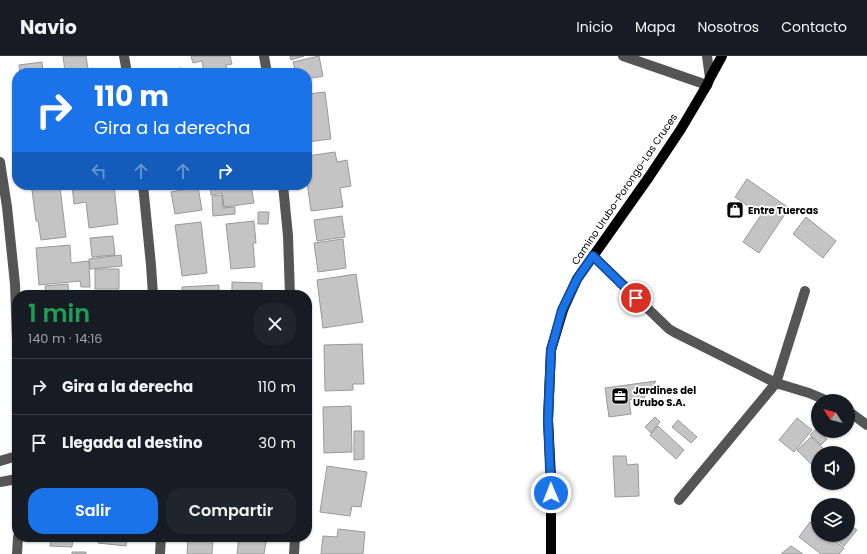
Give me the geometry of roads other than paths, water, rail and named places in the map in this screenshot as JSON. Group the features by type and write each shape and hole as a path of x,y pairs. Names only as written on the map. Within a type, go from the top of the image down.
{"main road":[{"name":"Camino Urubo-Porongo-Las Cruces","path":"551,554 551,478 548,420 551,350 562,310 577,279 649,177 680,130 722,56"}],"street":[{"path":"124,56 126,68"},
{"path":"264,56 266,68"},
{"path":"623,56 708,82 708,56"},
{"path":"0,162 7,207 15,290"},
{"path":"144,190 153,290"},
{"path":"284,190 290,290"},
{"path":"593,256 669,329 776,383 811,394"},
{"path":"679,500 776,383 805,291"},
{"path":"855,416 867,425"},
{"path":"0,461 12,457"},
{"path":"0,482 12,479"},
{"path":"17,554 18,542"},
{"path":"160,554 161,542"},
{"path":"294,554 295,542"}],"place":[{"name":"Entre Tuercas","path":"735,210"},
{"name":"Jardines del Urubo S.A.","path":"620,396"}]}
